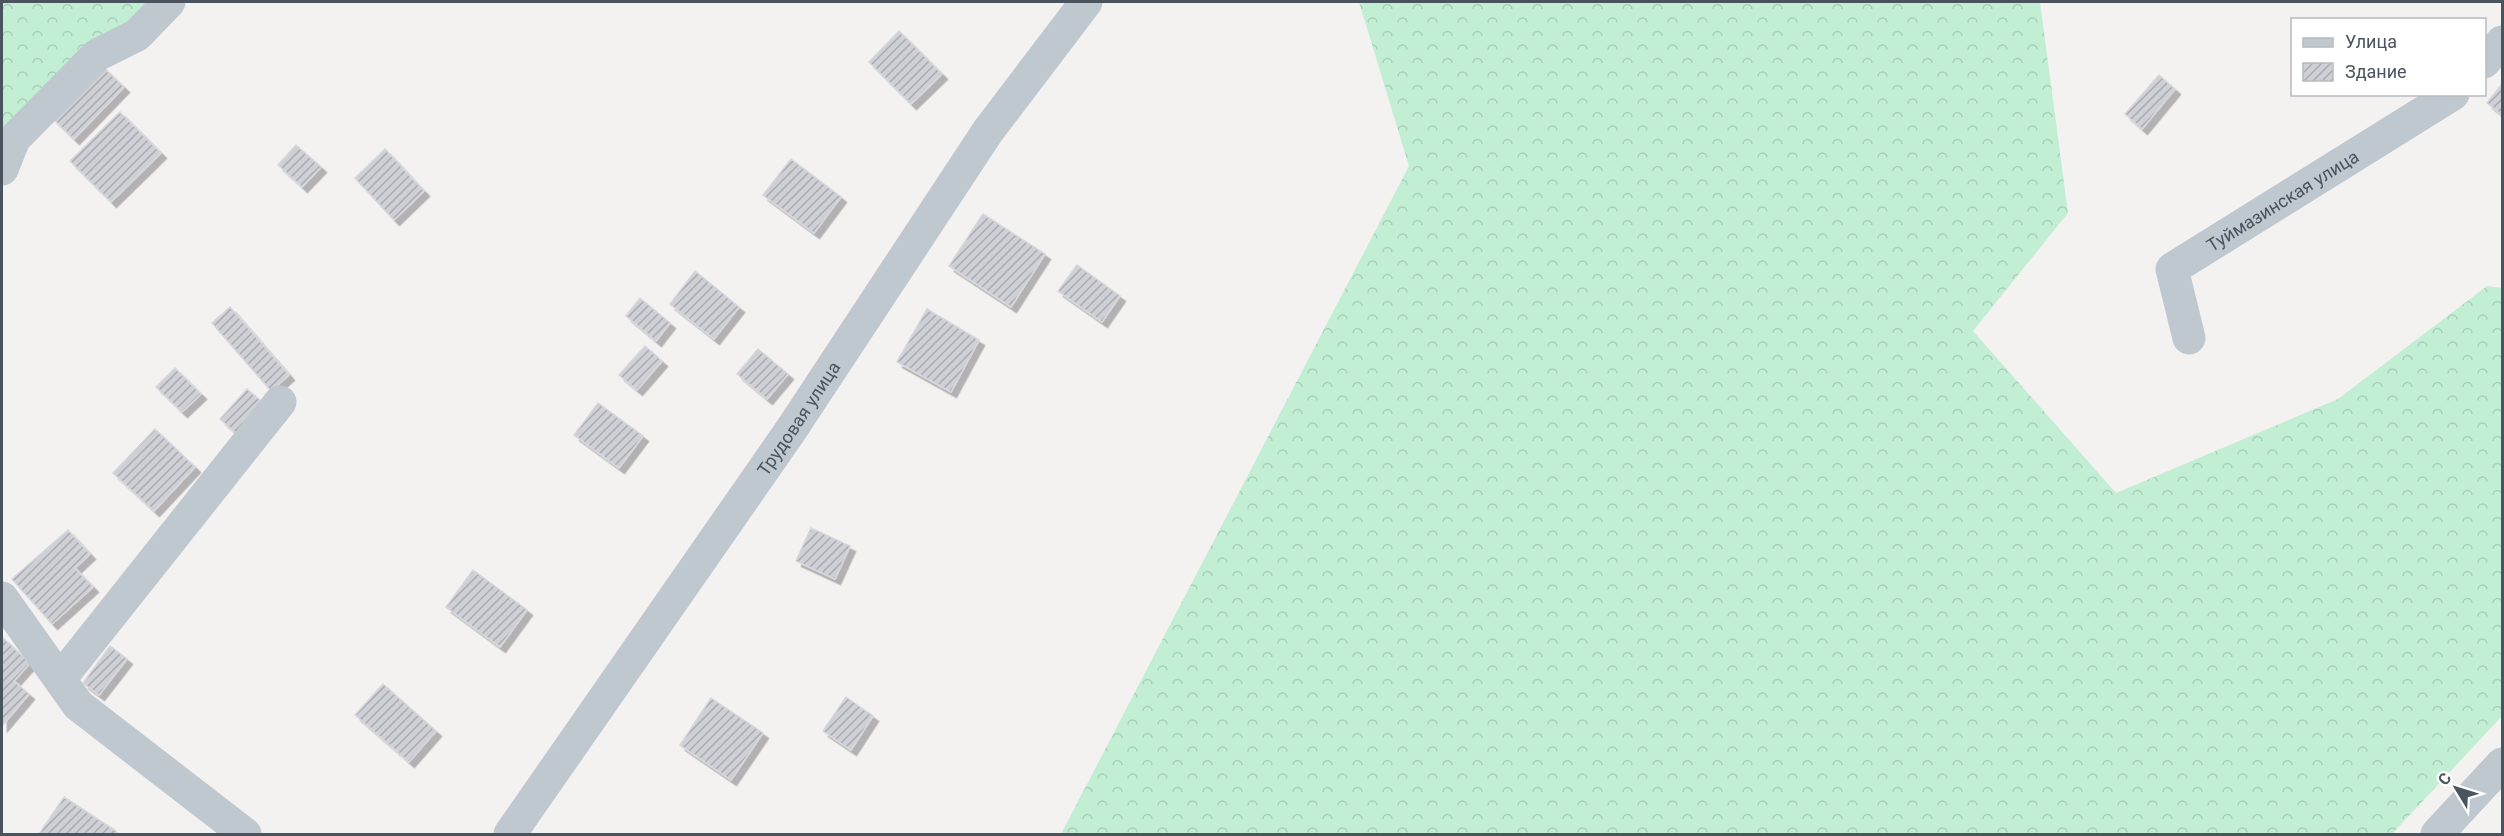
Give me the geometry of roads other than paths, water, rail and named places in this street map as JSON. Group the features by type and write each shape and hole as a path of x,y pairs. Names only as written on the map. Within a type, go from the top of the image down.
{"street":[{"path":"2,169 14,139 97,55 137,35 169,2"},
{"name":"Трудовая улица","path":"510,834 791,430 988,130 1086,2"},
{"path":"2486,60 2502,42"},
{"name":"Туймазинская улица","path":"2189,338 2172,269 2449,96"},
{"path":"60,679 280,402"},
{"path":"2,598 78,705 245,834"},
{"path":"2437,834 2502,764"}]}
